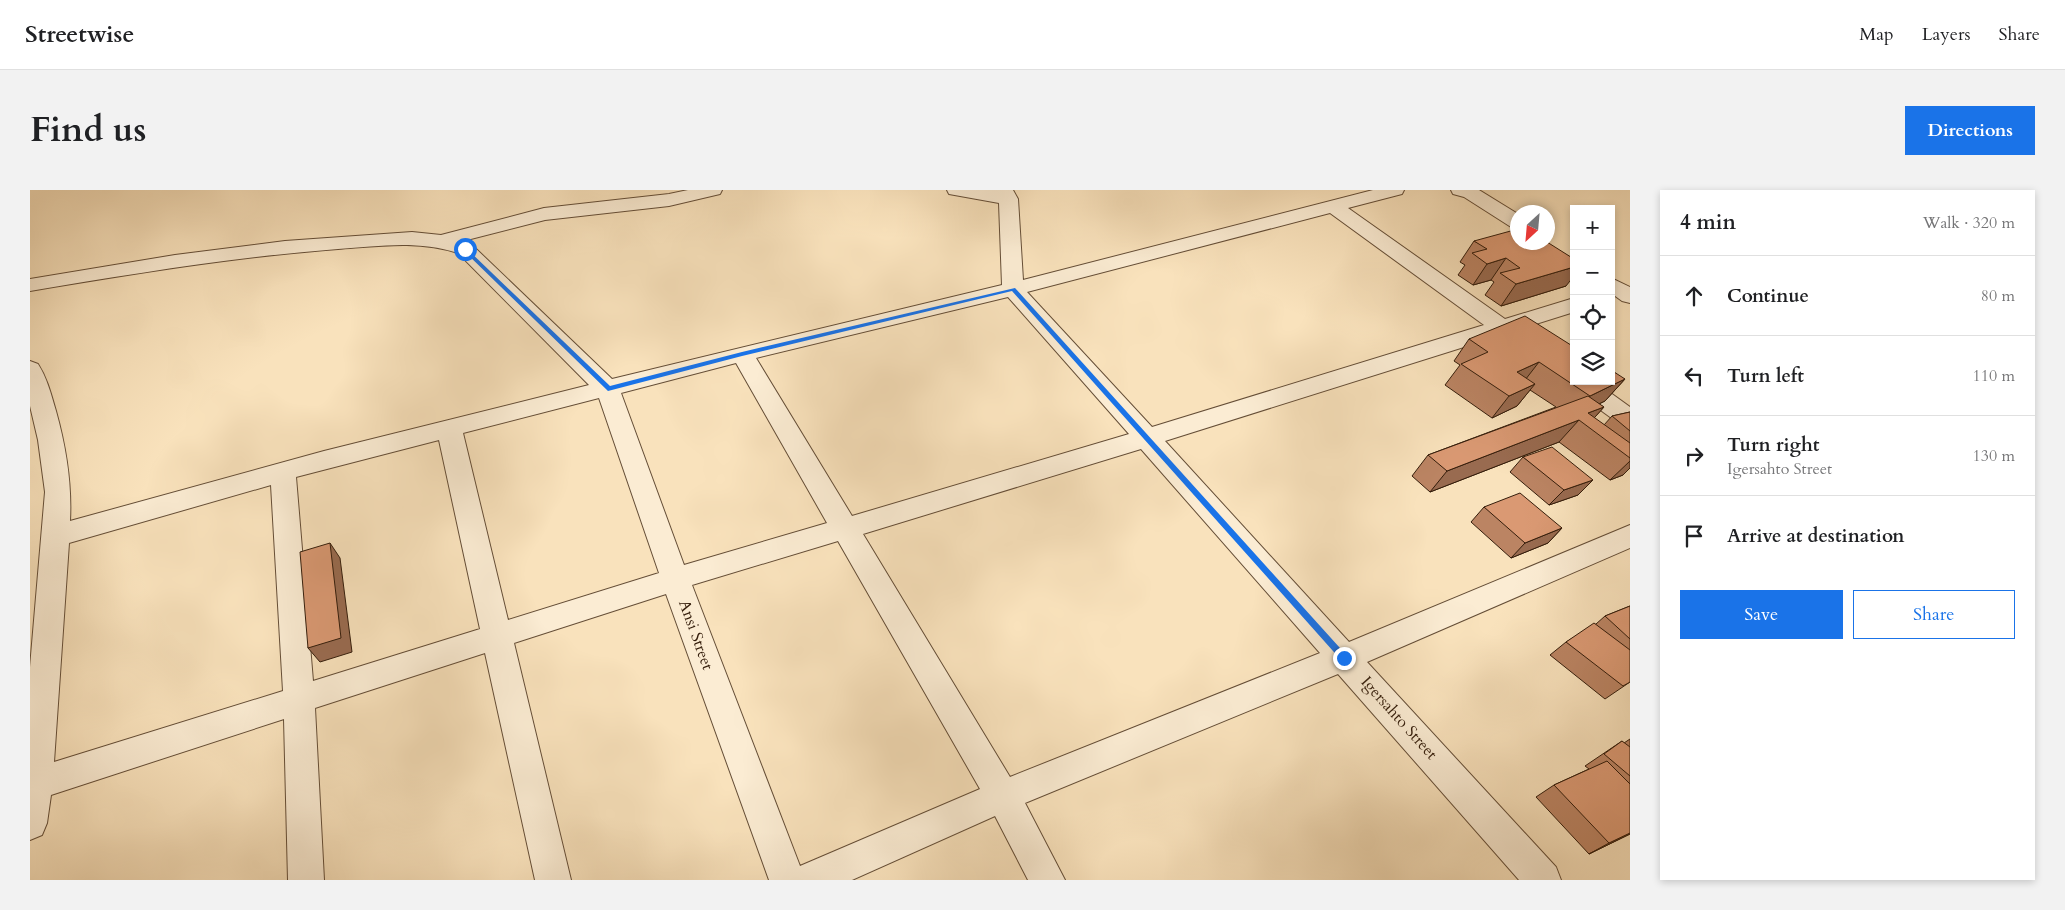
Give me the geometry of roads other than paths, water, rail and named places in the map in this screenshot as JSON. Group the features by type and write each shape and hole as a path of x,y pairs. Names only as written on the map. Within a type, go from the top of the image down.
{"street":[{"path":"441,241 544,214 669,200 713,190"},
{"path":"956,190 1006,194 1013,289"},
{"path":"56,536 283,472 449,428 742,354 1013,289 1395,190"},
{"path":"1460,190 1471,193 1510,218"},
{"path":"1333,206 1570,376"},
{"path":"30,284 175,261 285,247 412,238 441,241 465,249 608,389"},
{"name":"Igersahto Street","path":"1013,289 1543,880"},
{"path":"36,784 675,579 1147,438 1570,306"},
{"path":"742,354 1003,796 1047,880"},
{"path":"30,822 36,784 58,492 40,444 32,381"},
{"path":"1583,385 1630,419"},
{"name":"Ansi Street","path":"608,389 675,579 787,880"},
{"path":"449,428 553,880"},
{"path":"283,472 299,700 306,880"},
{"path":"810,880 1003,796 1344,658 1630,536"}]}
